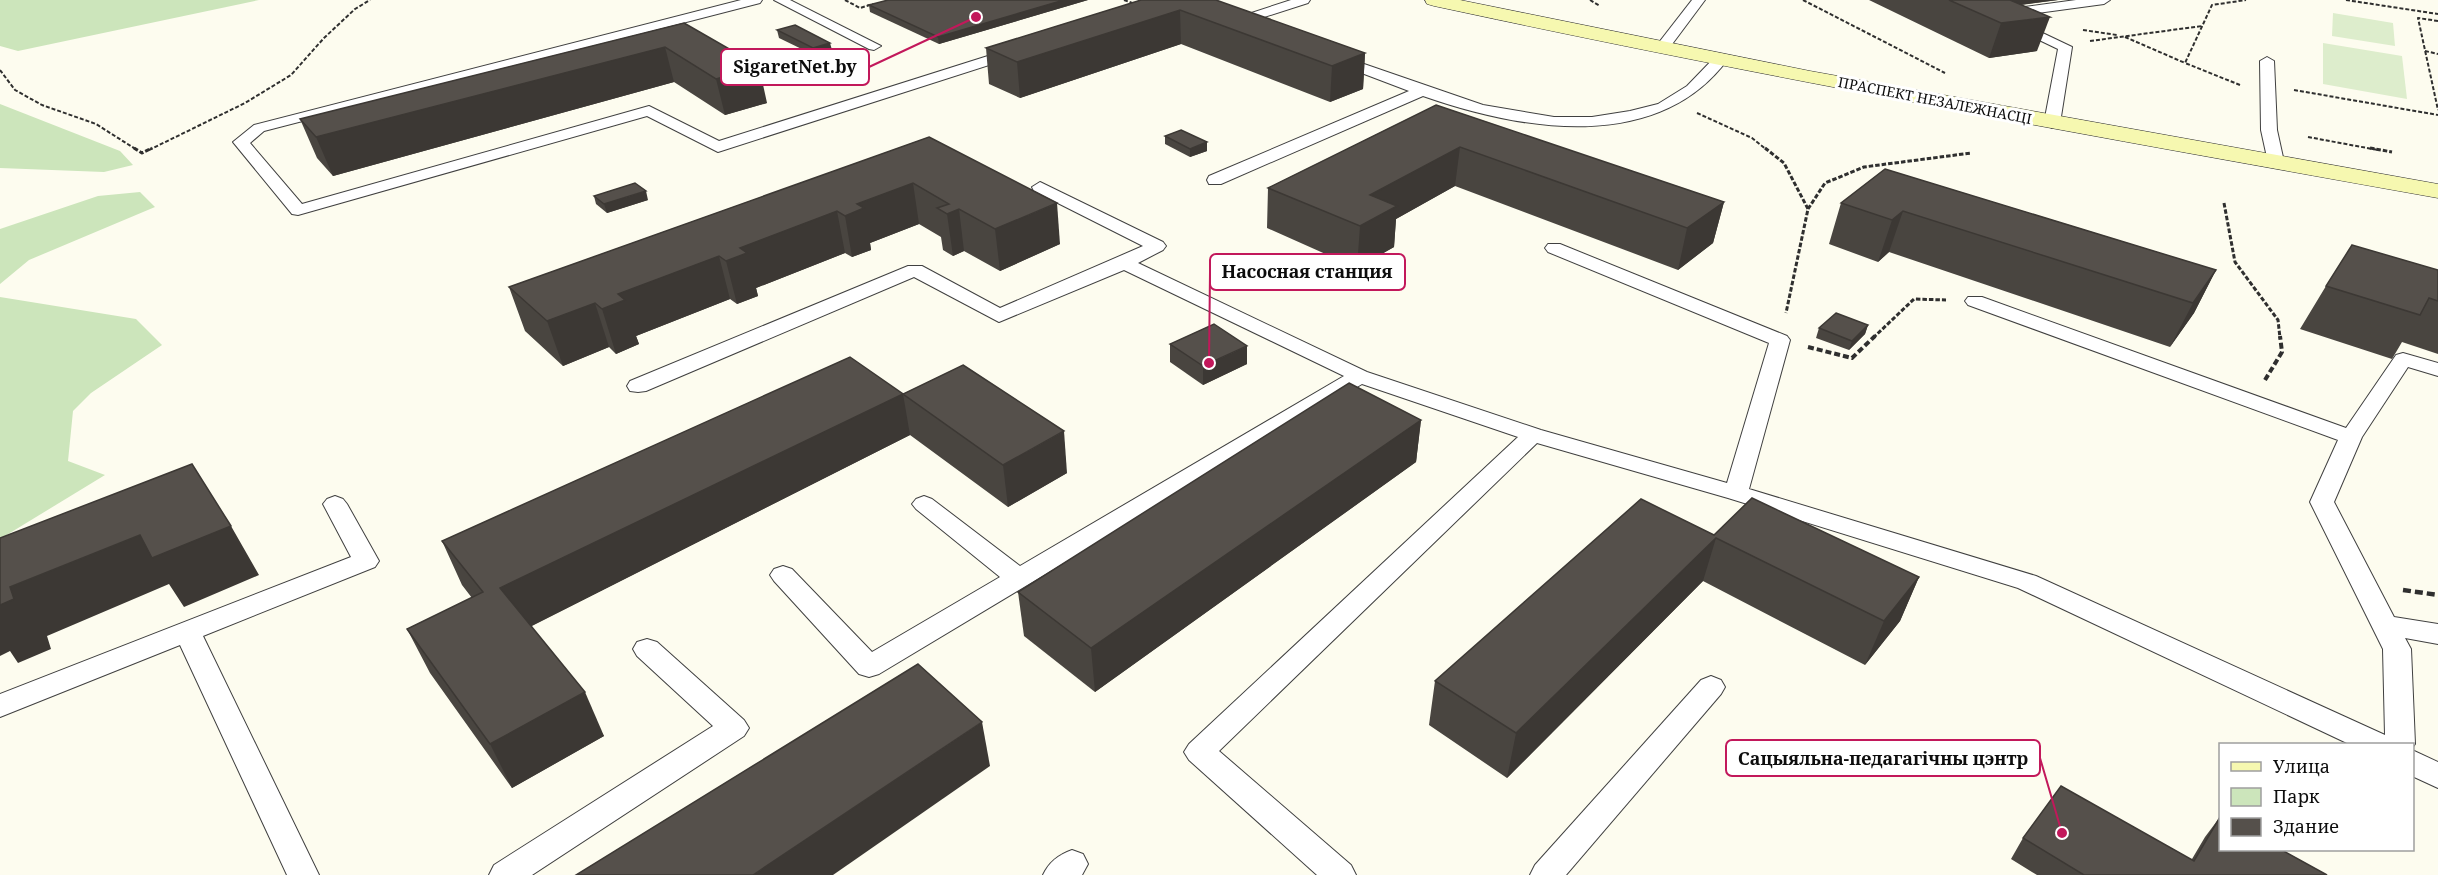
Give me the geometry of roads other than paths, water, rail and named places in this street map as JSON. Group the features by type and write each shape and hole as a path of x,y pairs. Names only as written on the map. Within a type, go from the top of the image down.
{"main road":[{"name":"ПРАСПЕКТ НЕЗАЛЕЖНАСЦІ","path":"1434,0 1662,48 2052,123 2438,191"}],"lane":[{"path":"756,0 259,128 241,142 298,210 649,111 718,147 1030,47"},
{"path":"780,0 874,46"},
{"path":"1173,0 1257,30"},
{"path":"1236,22 1304,0"},
{"path":"1662,48 1699,0"},
{"path":"2052,123 2065,47 1994,15 2104,0"},
{"path":"1323,54 1458,104 1492,112 1568,121 1614,119 1656,110 1682,97 1722,59"},
{"path":"2267,61 2269,130 2276,162"},
{"path":"1215,180 1422,91"},
{"path":"638,386 915,270 999,316 1124,263 1157,246 1040,187"},
{"path":"1554,248 1780,340 1736,493"},
{"path":"1124,263 1360,376 1533,435 1736,493 2027,582 2374,743"},
{"path":"1975,300 2351,437"},
{"path":"2400,743 2397,649 2322,502 2351,437 2403,359 2438,370"},
{"path":"783,575 869,667 1360,376"},
{"path":"1340,875 1199,752 1533,435"},
{"path":"0,706 366,561 335,504"},
{"path":"924,504 1018,578"},
{"path":"2385,625 2438,634"},
{"path":"188,633 303,875"},
{"path":"505,875 734,728 647,650"},
{"path":"1546,875 1712,687"},
{"path":"2414,763 2438,776"}],"place":[{"name":"SigaretNet.by","path":"976,17"},
{"name":"Насосная станция","path":"1209,363"},
{"name":"Сацыяльна-педагагічны цэнтр","path":"2062,833"}]}
